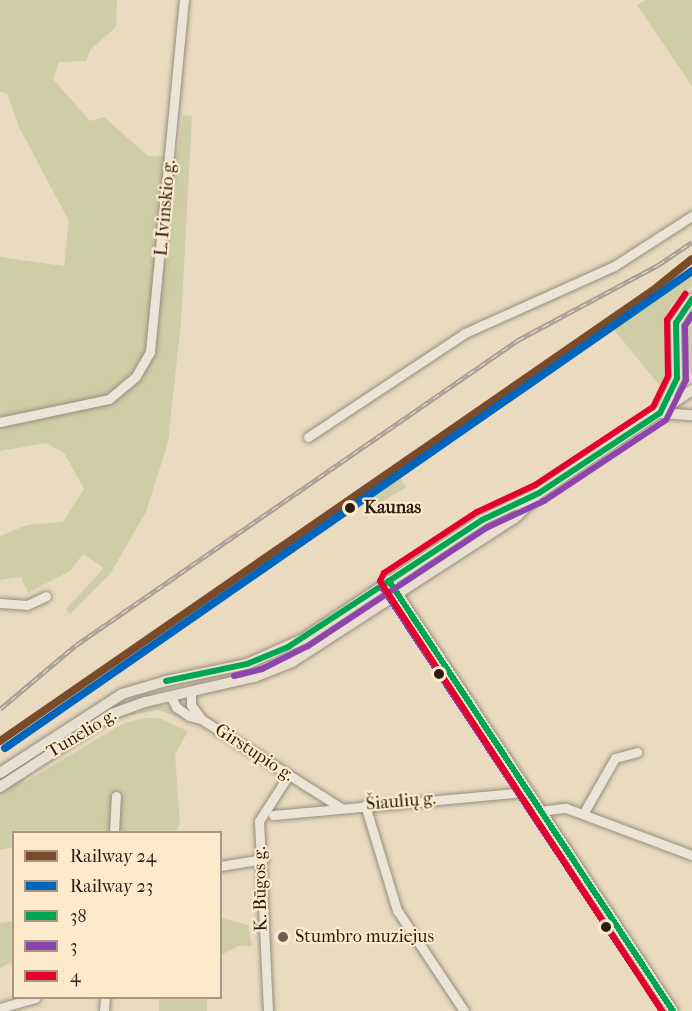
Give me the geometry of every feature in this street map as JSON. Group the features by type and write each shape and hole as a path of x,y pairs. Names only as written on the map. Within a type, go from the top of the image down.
{"main road":[{"path":"660,413 676,378 676,324 692,299"},
{"path":"539,494 692,390"},
{"path":"660,413 692,414"},
{"name":"Tunelio g.","path":"0,773 107,702 166,681 259,661 303,639 482,520 539,494"},
{"name":"Tunelio g.","path":"0,787 112,714 268,673 399,595 515,518 539,494"},
{"path":"389,581 673,1011"},
{"path":"363,598 372,612"},
{"path":"166,681 171,697"}],"street":[{"name":"L. Ivinskio g.","path":"0,422 109,399 136,376 153,340 184,0"},
{"path":"308,436 465,333 614,267 692,216"},
{"path":"0,603 27,605 46,596"},
{"path":"191,692 191,705 201,719"},
{"name":"Girstupio g.","path":"171,697 176,707 201,719 341,808"},
{"path":"583,814 615,758 637,752"},
{"name":"K. Būgos g.","path":"268,1011 262,942 261,816 288,776"},
{"name":"Šiaulių g.","path":"273,815 528,792"},
{"path":"114,831 117,796"},
{"path":"365,805 397,910 464,1011"},
{"path":"540,811 566,808 692,855"},
{"path":"222,866 263,858"},
{"path":"0,1008 32,999"}],"green space":[{"path":"0,0 117,0 116,27 91,49 86,61 59,62 53,79 90,121 104,117 148,156 177,157 183,115 192,116 181,322 168,442 146,512 110,574 70,614 66,609 104,568 83,554 70,571 28,593 21,577 0,580 0,536 27,525 63,522 84,489 64,453 46,443 0,451 0,257 64,266 69,221 19,127 7,93 0,92"},
{"path":"646,0 692,0 692,86 637,5"},
{"path":"692,265 692,286 670,307 672,378 665,392 610,325"},
{"path":"692,304 692,372 682,380 681,323"},
{"path":"400,477 406,487 373,507 367,497"},
{"path":"157,705 169,707 185,719 158,710 127,716 92,732 29,774 22,784 122,724 143,718 159,718 188,731 175,755 180,823 176,831 12,831 12,847 0,850 0,791 112,719"},
{"path":"222,918 248,925 252,946 239,946 222,954"},
{"path":"12,921 12,962 0,968 0,923"},
{"path":"159,999 207,999 207,1011 159,1011"}],"railway":[{"path":"0,709 76,645 518,340 658,265 692,242"}],"rail line":[{"name":"24","path":"0,741 652,291 692,259"},
{"name":"23","path":"5,748 692,271"}],"transit line":[{"name":"4","path":"662,1011 380,581 384,573 477,512 535,485 653,407 668,376 667,320 685,294"},
{"name":"38","path":"166,681 247,664 288,647 482,520 539,493 660,413 677,378 676,323 692,299"},
{"name":"3","path":"234,676 262,669 308,646 486,528 544,501 666,420 686,380 685,326 692,315"},
{"name":"38","path":"389,581 673,1011"},
{"name":"3","path":"381,586 662,1011"}],"place":[{"name":"Kaunas","path":"350,508"},
{"name":"Stumbro muziejus","path":"283,937"}]}
